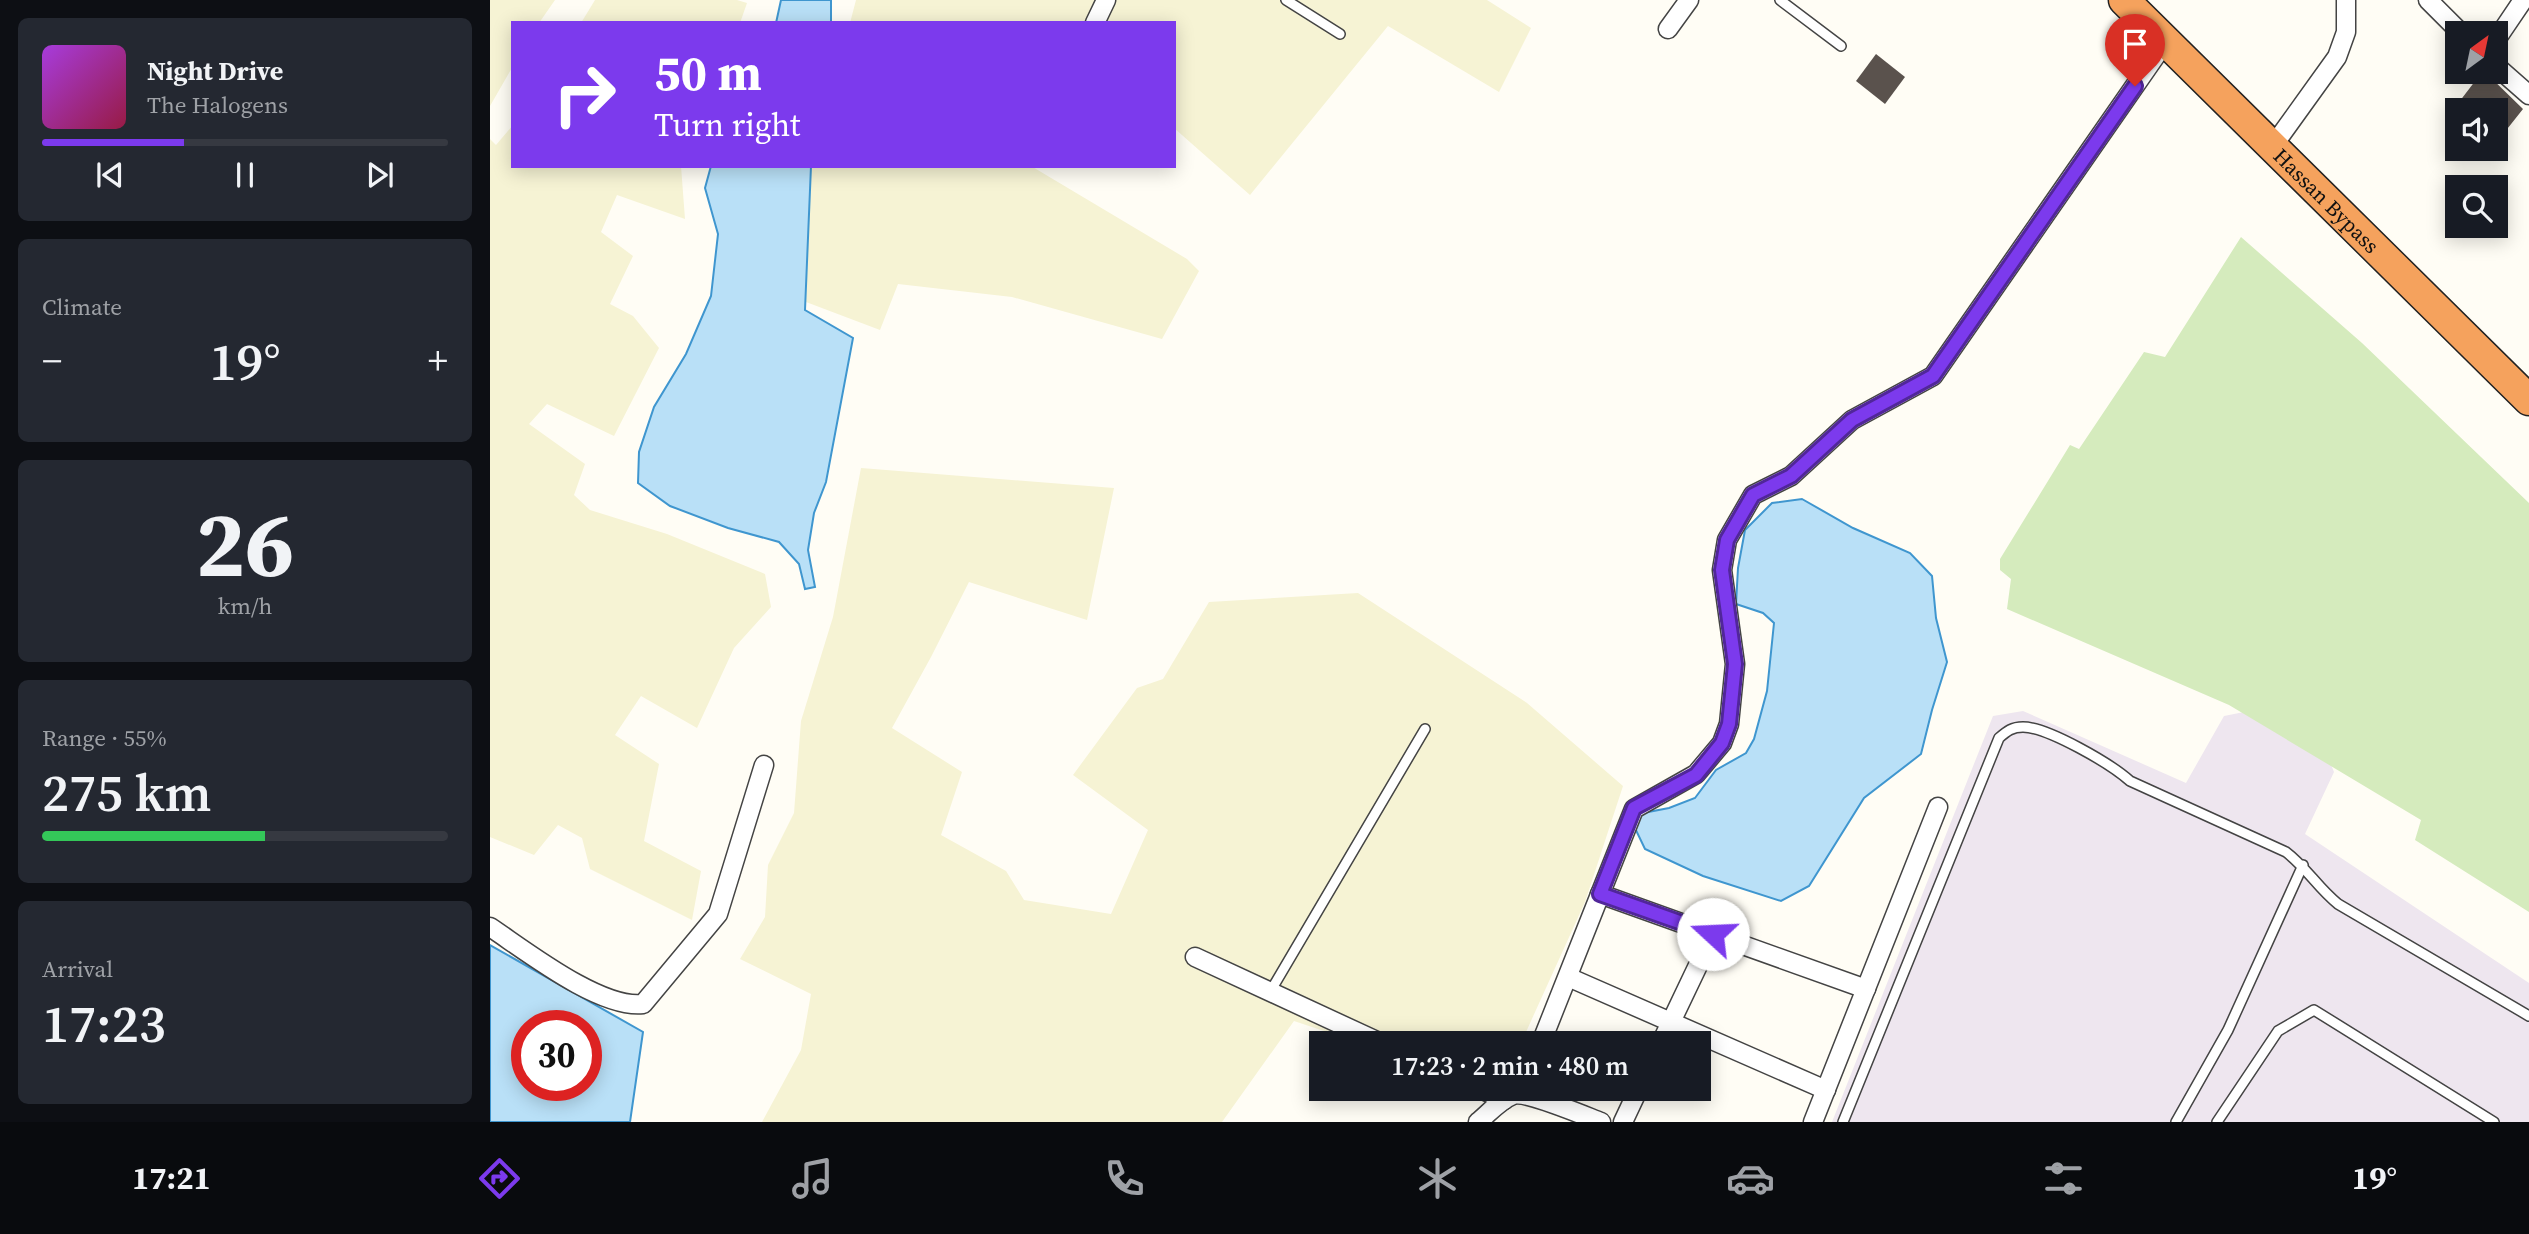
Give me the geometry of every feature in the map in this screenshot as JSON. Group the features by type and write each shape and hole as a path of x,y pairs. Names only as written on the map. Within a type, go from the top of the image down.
{"highway":[{"name":"Hassan Bypass","path":"2124,0 2529,400"}],"street":[{"path":"1097,21 1106,0"},
{"path":"1668,29 1689,0"},
{"path":"2273,146 2337,57 2346,32 2346,0"},
{"path":"2428,0 2449,21"},
{"path":"2508,22 2523,0"},
{"path":"1546,1031 1634,808 1696,775 1722,743 1729,724 1735,664 1722,570 1727,540 1753,495 1791,476 1852,420 1933,376 2166,41"},
{"path":"2508,77 2529,95"},
{"path":"490,927 584,987 632,1006 643,1004 718,914 764,765"},
{"path":"1813,1122 1938,807"},
{"path":"1600,894 1866,989"},
{"path":"1667,1031 1713,934"},
{"path":"1195,957 1355,1031"},
{"path":"1568,976 1826,1090"},
{"path":"1478,1122 1508,1101"},
{"path":"1535,1101 1601,1122"},
{"path":"1623,1122 1633,1101"}],"lane":[{"path":"1286,0 1339,34"},
{"path":"1780,0 1841,46"},
{"path":"1843,1122 1999,738 2010,729 2025,726 2062,740 2117,769 2130,781 2286,852 2303,865 2325,893 2338,904 2529,1016"},
{"path":"1270,992 1425,729"},
{"path":"2176,1122 2228,1030 2303,865"},
{"path":"2217,1122 2278,1031 2314,1010 2494,1122"}],"shaded area":[{"path":"490,0 555,0 540,21 511,21 511,69 490,106"},
{"path":"595,0 737,0 747,3 741,21 582,21"},
{"path":"856,0 1487,0 1531,28 1499,92 1388,26 1250,195 1176,130 1176,21 851,21"},
{"path":"511,127 511,168 681,168 685,219 617,195 601,232 633,256 610,304 633,316 659,348 614,436 547,404 529,424 585,464 574,495 590,510 667,534 765,574 771,607 734,648 697,728 641,696 615,735 659,764 644,841 701,871 692,920 590,869 582,838 558,825 534,855 490,837 490,139 496,145"},
{"path":"811,168 1034,168 1187,259 1199,271 1162,339 1012,297 898,284 880,330 806,302"},
{"path":"861,468 1114,488 1087,620 969,582 892,728 962,772 941,835 1006,871 1024,900 1111,914 1148,830 1073,775 1137,688 1163,679 1209,602 1358,593 1527,703 1623,786 1585,902 1526,1031 1324,1031 1294,1021 1222,1122 762,1122 801,1050 811,994 740,959 765,917 768,865 794,813 801,721 833,617"},
{"path":"2023,711 2186,783 2224,716 2249,711 2328,757 2334,772 2305,834 2529,983 2529,1122 1832,1122 1993,716"}],"green space":[{"path":"2241,237 2362,343 2529,503 2529,912 2415,840 2421,820 2229,705 2007,609 2011,579 2000,570 2000,559 2070,445 2079,449 2144,352 2165,357"}],"water":[{"path":"781,0 831,0 831,21 776,21"},
{"path":"710,168 811,168 805,310 853,338 826,482 814,513 808,550 815,587 805,589 799,564 779,542 728,528 670,506 638,483 639,452 654,407 686,354 711,296 718,234 705,188"},
{"path":"1802,499 1853,528 1910,553 1932,576 1936,618 1947,662 1921,754 1864,798 1809,886 1781,901 1703,876 1645,849 1633,824 1638,814 1669,808 1695,798 1716,770 1746,753 1754,739 1767,691 1774,623 1763,613 1736,604 1738,568 1745,530 1772,503"},
{"path":"490,945 643,1032 630,1122 490,1122"}],"building":[{"path":"1876,54 1905,77 1885,104 1856,81"},
{"path":"2473,84 2497,84 2523,109 2508,128 2508,98 2462,98"}],"route":[{"path":"1713,934 1600,894 1634,808 1696,775 1722,743 1729,724 1735,664 1722,570 1727,540 1753,495 1791,476 1852,420 1933,376 2135,86"}]}
